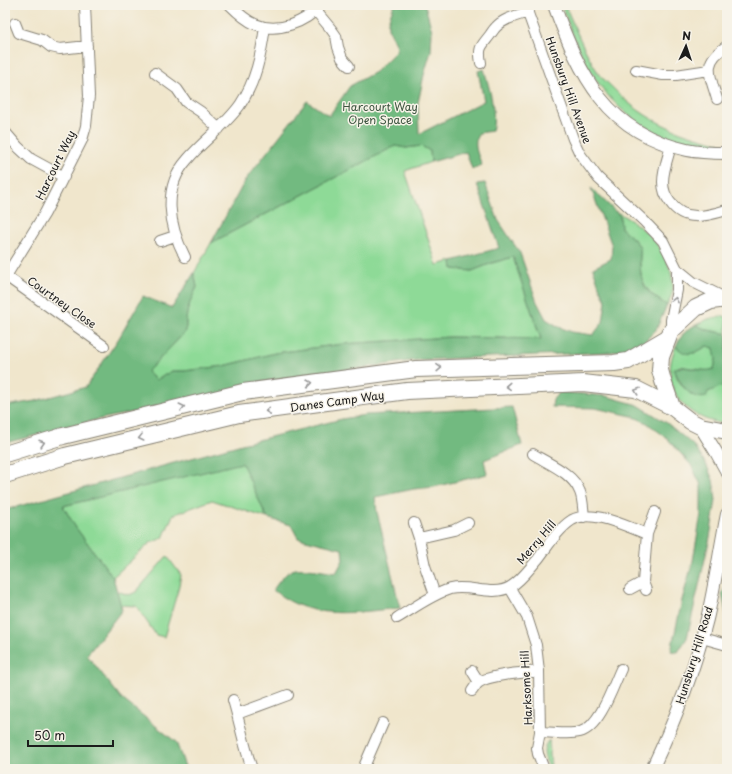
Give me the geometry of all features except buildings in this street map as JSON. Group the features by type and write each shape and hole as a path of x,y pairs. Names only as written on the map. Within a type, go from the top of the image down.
{"highway":[{"name":"Danes Camp Way","path":"5,454 63,436 243,392 416,369 614,363 628,361 669,334 696,308 711,301 727,299"},
{"path":"669,334 661,357 660,370 672,407"},
{"name":"Danes Camp Way","path":"5,475 65,456 240,414 407,391 583,382 636,389 672,407 690,421 700,426 727,432"}],"street":[{"name":"Harcourt Way","path":"6,276 45,213 77,153 82,140 86,126 89,96 85,5"},
{"path":"230,5 246,19 265,27 281,27 293,24 303,20 318,8 336,36 342,58 349,66"},
{"path":"554,5 580,67 590,86 605,105 634,129 655,140 688,150 727,153"},
{"path":"481,63 479,51 482,44 495,28 507,19 526,9"},
{"name":"Hunsbury Hill Avenue","path":"526,9 573,139 580,154 598,178 663,241 677,269 693,282 727,299"},
{"path":"15,23 19,33 42,40 51,47 60,49 87,46"},
{"path":"184,257 175,236 171,221 172,192 175,178 179,169 187,159 223,126 240,105 254,79 261,54 265,27"},
{"path":"717,99 709,65 713,58 727,46"},
{"path":"636,70 663,75 676,75 709,70"},
{"path":"155,73 177,89 186,102 201,112 219,129"},
{"path":"5,132 31,159 64,177"},
{"path":"671,146 663,183 664,190 673,206 685,215 697,217 727,210"},
{"path":"160,240 175,236"},
{"name":"Hunsbury Hill Avenue","path":"669,334 677,290 677,269"},
{"name":"Courtney Close","path":"6,276 104,346"},
{"path":"700,426 727,472"},
{"path":"533,454 570,476 581,493 584,517"},
{"path":"630,589 645,586 647,534 655,512"},
{"name":"Hunsbury Hill Road","path":"652,769 666,741 702,638 727,514"},
{"name":"Merry Hill","path":"510,588 526,573 563,527 573,519 597,516 647,534"},
{"path":"414,523 419,538 424,566 435,596"},
{"path":"419,538 454,530 468,523"},
{"path":"397,618 435,596 451,589 463,588 496,590 510,588"},
{"name":"Harksome Hill","path":"510,588 527,617 536,645 539,672 540,732 537,748 544,769"},
{"path":"702,638 727,645"},
{"path":"540,732 581,732 591,726 600,715 621,669"},
{"path":"472,671 479,682"},
{"path":"472,691 479,682 504,675 539,672"},
{"path":"237,714 288,695"},
{"path":"233,700 242,731 245,749 252,769"},
{"path":"364,769 383,723"}],"green space":[{"name":"Harcourt Way Open Space","path":"394,5 425,5 432,31 431,51 418,103 419,134 484,101 478,71 484,69 492,100 494,116 492,131 479,133 476,141 476,149 482,165 472,169 466,152 431,162 430,151 421,146 406,148 395,146 211,243 246,179 307,101 329,116 350,86 375,72 396,51 397,46 388,28 388,21"},
{"path":"561,5 565,5 576,31 599,74 626,101 639,111 666,126 695,137 727,145 727,148 698,147 678,142 635,120 619,107 606,93 585,61"},
{"path":"395,146 406,148 421,146 430,151 431,162 405,171 437,265 452,261 453,269 472,271 513,257 541,339 450,337 343,344 275,353 224,366 172,371 156,380 147,372 186,331 188,308 197,287 194,273 211,243"},
{"path":"485,183 498,220 520,253 537,302 546,319 559,327 572,332 593,335 603,322 606,301 593,268 611,259 612,246 591,188 620,216 621,228 640,248 641,272 644,284 650,293 667,305 656,330 640,346 612,352 417,360 341,371 100,419 5,443 5,406 35,401 86,387 119,338 143,296 172,308 194,273 197,287 188,308 186,331 147,372 156,380 172,371 224,366 275,353 343,344 450,337 541,339 513,257 472,271 453,269 452,261 499,248 477,184"},
{"path":"613,210 643,229 656,243 664,256 671,271 673,287 672,294 667,305 655,297 644,284 641,272 640,248 621,228 620,216"},
{"path":"723,316 727,317 727,334 708,330 696,325 708,319"},
{"path":"696,325 708,330 727,334 727,384 708,392 706,397 700,398 690,394 682,384 674,369 683,367 703,370 714,369 716,359 714,348 707,346 695,353 687,354 676,346 684,333"},
{"path":"676,346 678,349 695,353 707,346 714,348 716,359 714,369 708,371 680,366 674,369 678,380 684,388 708,392 727,383 727,424 698,416 687,408 679,399 673,388 670,375 671,361"},
{"path":"560,392 606,396 638,405 667,423 693,445 706,464 713,480 716,500 710,537 687,638 678,652 671,651 682,600 693,561 701,514 701,485 691,465 667,438 647,423 632,416 595,408 552,407 553,399"},
{"path":"512,407 522,445 484,460 487,474 434,487 414,489 375,497 377,512 400,608 350,612 318,611 303,607 288,600 273,590 284,576 292,570 307,569 336,573 343,560 342,549 298,538 291,525 267,518 242,463 63,506 76,528 113,577 122,610 87,655 122,699 176,742 186,769 5,769 5,510 242,444 342,419 365,415"},
{"path":"242,462 267,518 212,500 173,515 163,538 150,543 113,577 76,528 63,506"},
{"path":"167,556 181,575 164,637 156,635 136,606 120,605 117,591 129,595 136,592"},
{"path":"727,583 727,617 722,594"},
{"path":"549,740 551,768 544,754 545,747"}]}
